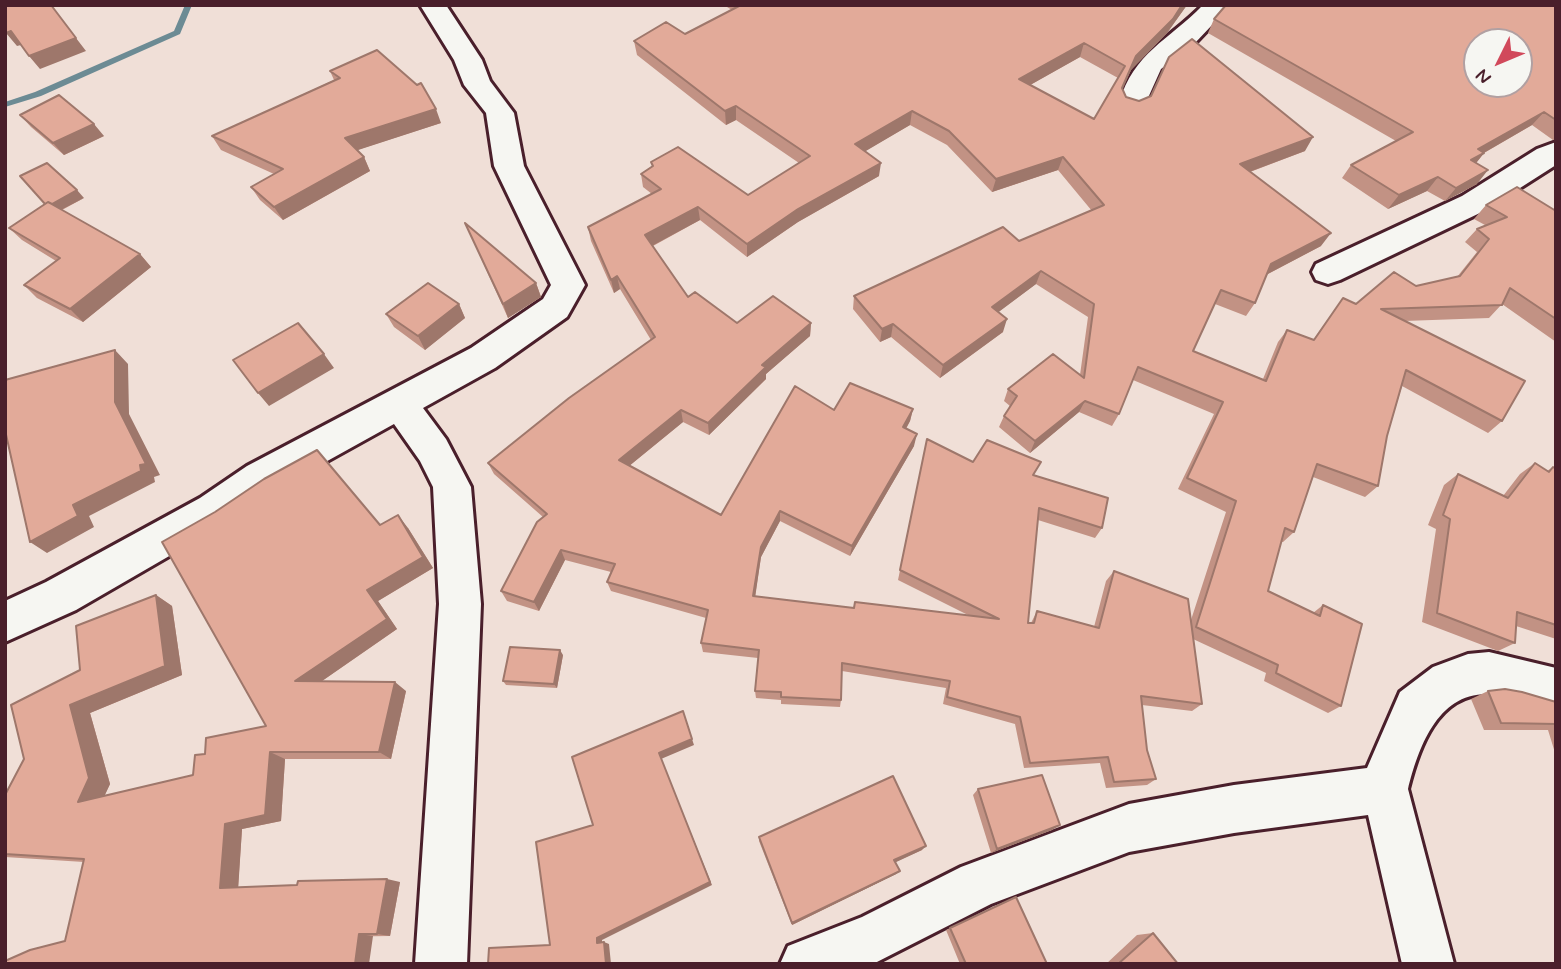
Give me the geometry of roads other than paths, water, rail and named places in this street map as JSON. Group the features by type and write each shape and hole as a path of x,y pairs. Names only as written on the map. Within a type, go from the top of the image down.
{"street":[{"path":"5,622 61,596 138,554 214,510 261,478 509,341 555,308 568,285 509,166 499,113 488,94 478,85 468,60 433,5"},
{"path":"1133,103 1139,78 1154,58 1186,36 1218,5"},
{"path":"1328,272 1444,219 1508,184 1556,152"},
{"path":"399,403 433,450 452,487 460,604 441,964"},
{"path":"1428,964 1385,789 1392,760 1416,708 1448,682 1468,675 1489,673 1556,691"},
{"path":"806,964 880,935 978,884 1129,828 1234,809 1385,789"}],"waterway":[{"path":"5,105 38,94 177,32 189,5"}]}
